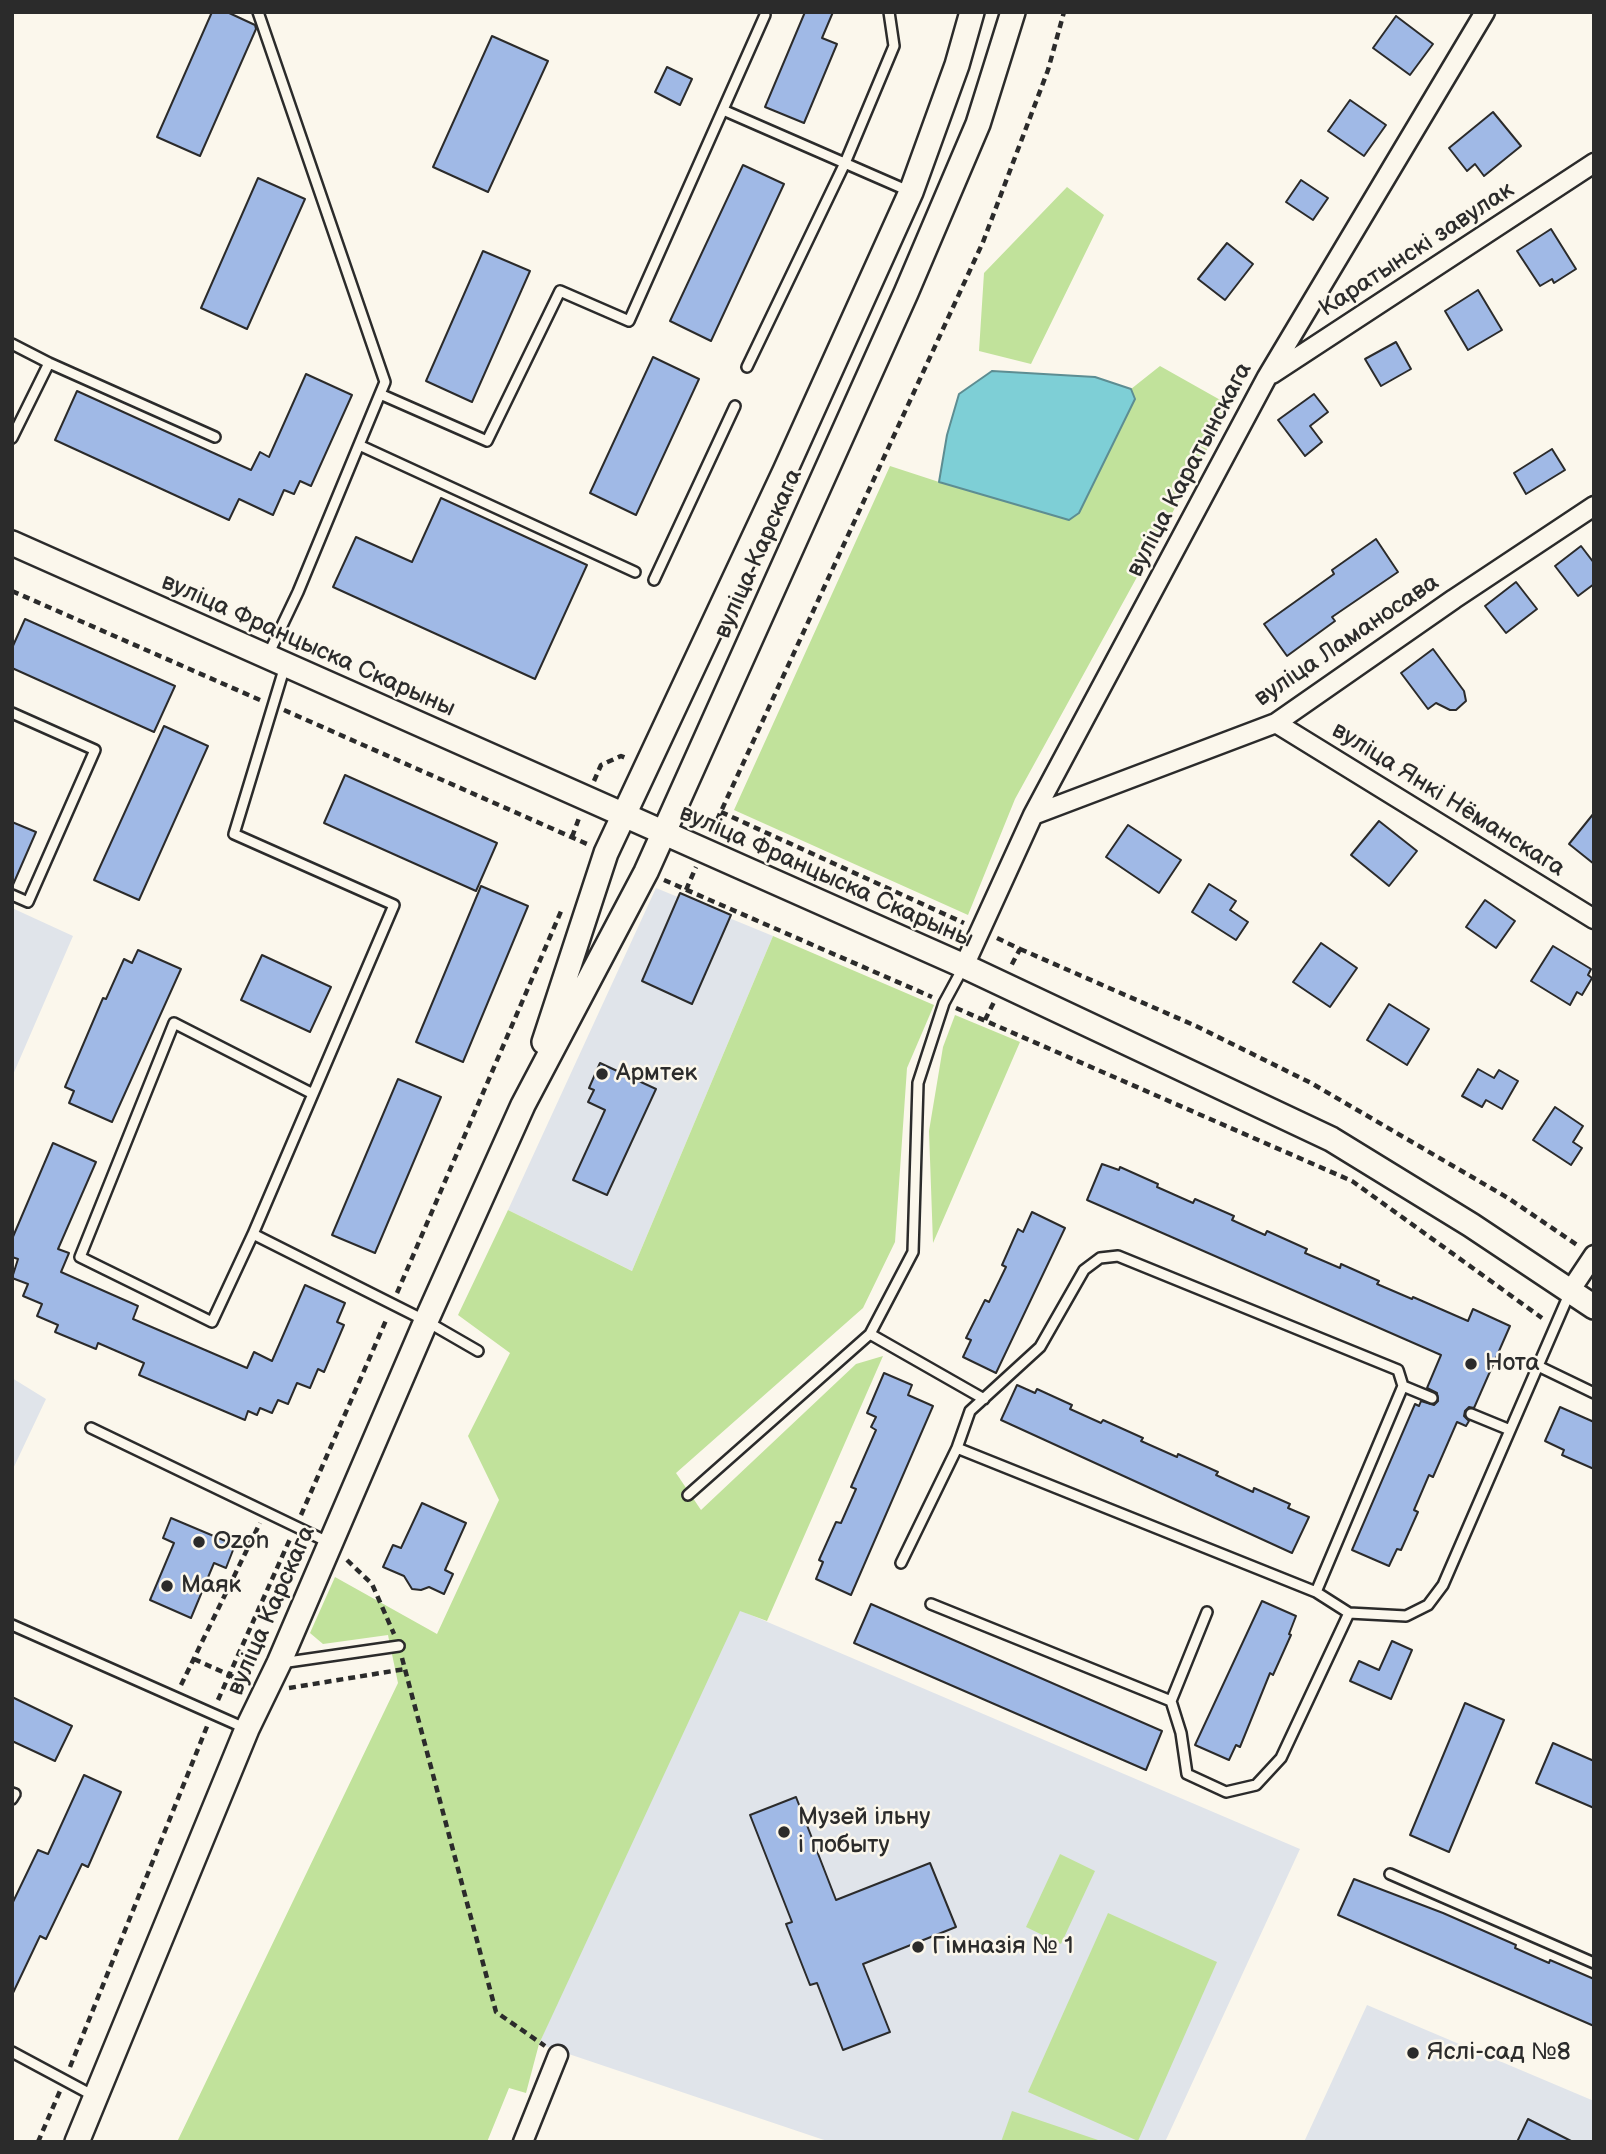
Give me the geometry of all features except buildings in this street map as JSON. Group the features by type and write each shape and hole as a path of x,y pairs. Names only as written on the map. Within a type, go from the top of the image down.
{"street":[{"name":"вуліца Карскага","path":"523,1105 606,853 911,192 957,65 972,12"},
{"name":"вуліца Карскага","path":"77,2142 247,1729 279,1663 426,1321 523,1105 646,872 942,209 978,124 1013,12"},
{"name":"вуліца Каратынскага","path":"964,966 1033,815 1267,377 1485,12"},
{"name":"Каратынскі завулак","path":"1267,377 1594,163"},
{"name":"вуліца Ламаносава","path":"1033,815 1276,723 1594,506"},
{"name":"вуліца Францыска Скарыны","path":"12,543 964,966 1331,1139 1471,1225 1594,1307"},
{"name":"вуліца Янкі Нёманскага","path":"1276,723 1594,919"},
{"path":"1570,1291 1593,1255"},
{"path":"523,2142 558,2055"}],"lane":[{"path":"258,12 385,382 298,592 276,660 273,705 234,834 394,905 313,1094 253,1234 212,1322 80,1257 174,1023 313,1094"},
{"path":"747,367 845,163 894,46 889,12"},
{"path":"380,394 487,440 560,291 629,321 765,15"},
{"path":"723,110 911,192"},
{"path":"12,344 215,437"},
{"path":"12,438 49,363"},
{"path":"654,580 735,406"},
{"path":"359,445 635,572"},
{"path":"12,713 95,750 28,902 12,895"},
{"path":"688,1494 870,1334 913,1252 918,1083 944,1003 964,966"},
{"path":"253,1234 426,1321 478,1351"},
{"path":"901,1563 957,1448 970,1411 1040,1347 1084,1270 1100,1258 1118,1256 1398,1370 1403,1386 1316,1592"},
{"path":"957,1448 1316,1592 1349,1613 1406,1616 1428,1605 1443,1585 1570,1291"},
{"path":"870,1334 984,1399"},
{"path":"1538,1366 1594,1393"},
{"path":"1403,1386 1432,1398"},
{"path":"1471,1414 1510,1430"},
{"path":"91,1428 331,1544"},
{"path":"931,1604 1171,1701"},
{"path":"1207,1612 1171,1701 1181,1733 1187,1774 1226,1792 1256,1785 1281,1758 1349,1613"},
{"path":"12,1625 247,1729"},
{"path":"279,1663 399,1646"},
{"path":"12,1793 15,1794 12,1799"},
{"path":"1390,1874 1594,1963"},
{"path":"12,2052 96,2097"}],"path":[{"path":"703,851 983,242 1048,70 1063,12"},
{"path":"12,590 606,853"},
{"path":"586,800 600,765 621,756 646,767"},
{"path":"721,812 980,931 1196,1026 1311,1083 1508,1198 1593,1255"},
{"path":"646,872 1352,1181 1555,1327"},
{"path":"38,2142 212,1714 393,1304 562,909"},
{"path":"985,1020 1020,949"},
{"path":"175,1697 265,1512"},
{"path":"331,1544 372,1584 399,1646 496,2012 558,2055"}],"shaded area":[{"path":"656,888 773,936 632,1271 508,1210"},
{"path":"12,908 73,936 12,1077"},
{"path":"12,1378 46,1399 12,1471"},
{"name":"Гімназія № 1","path":"730,1606 1300,1849 1165,2142 830,2142 539,2044"},
{"name":"Яслі-сад №8","path":"1367,2005 1594,2101 1594,2142 1304,2142"}],"green space":[{"path":"1067,187 1104,215 1031,364 979,351 984,273"},
{"path":"1160,366 1231,406 1015,799 968,915 734,810 890,466 1069,520 1079,513 1135,399 1131,389"},
{"path":"773,936 934,1005 907,1068 895,1242 863,1308 676,1473 701,1510 856,1364 883,1356 767,1621 740,1611 539,2044 526,2093 509,2088 487,2142 177,2142 398,1683 388,1635 323,1644 310,1633 335,1577 437,1634 499,1500 468,1436 510,1353 458,1315 508,1210 632,1271"},
{"path":"955,1015 1020,1042 933,1243 929,1131 943,1047"},
{"path":"1060,1854 1095,1871 1061,1944 1026,1927"},
{"path":"1108,1913 1217,1962 1138,2141 1028,2092"},
{"path":"1012,2111 1104,2142 1001,2142"}],"water":[{"path":"992,371 1095,377 1131,389 1135,399 1079,513 1069,520 939,482 947,435 959,394"}],"place":[{"name":"Армтек","path":"602,1074"},
{"name":"Нота","path":"1471,1364"},
{"name":"Ozon","path":"199,1542"},
{"name":"Маяк","path":"167,1586"},
{"name":"Музей ільну і побыту","path":"784,1832"},
{"name":"Гімназія № 1","path":"918,1947"},
{"name":"Яслі-сад №8","path":"1413,2053"}]}
